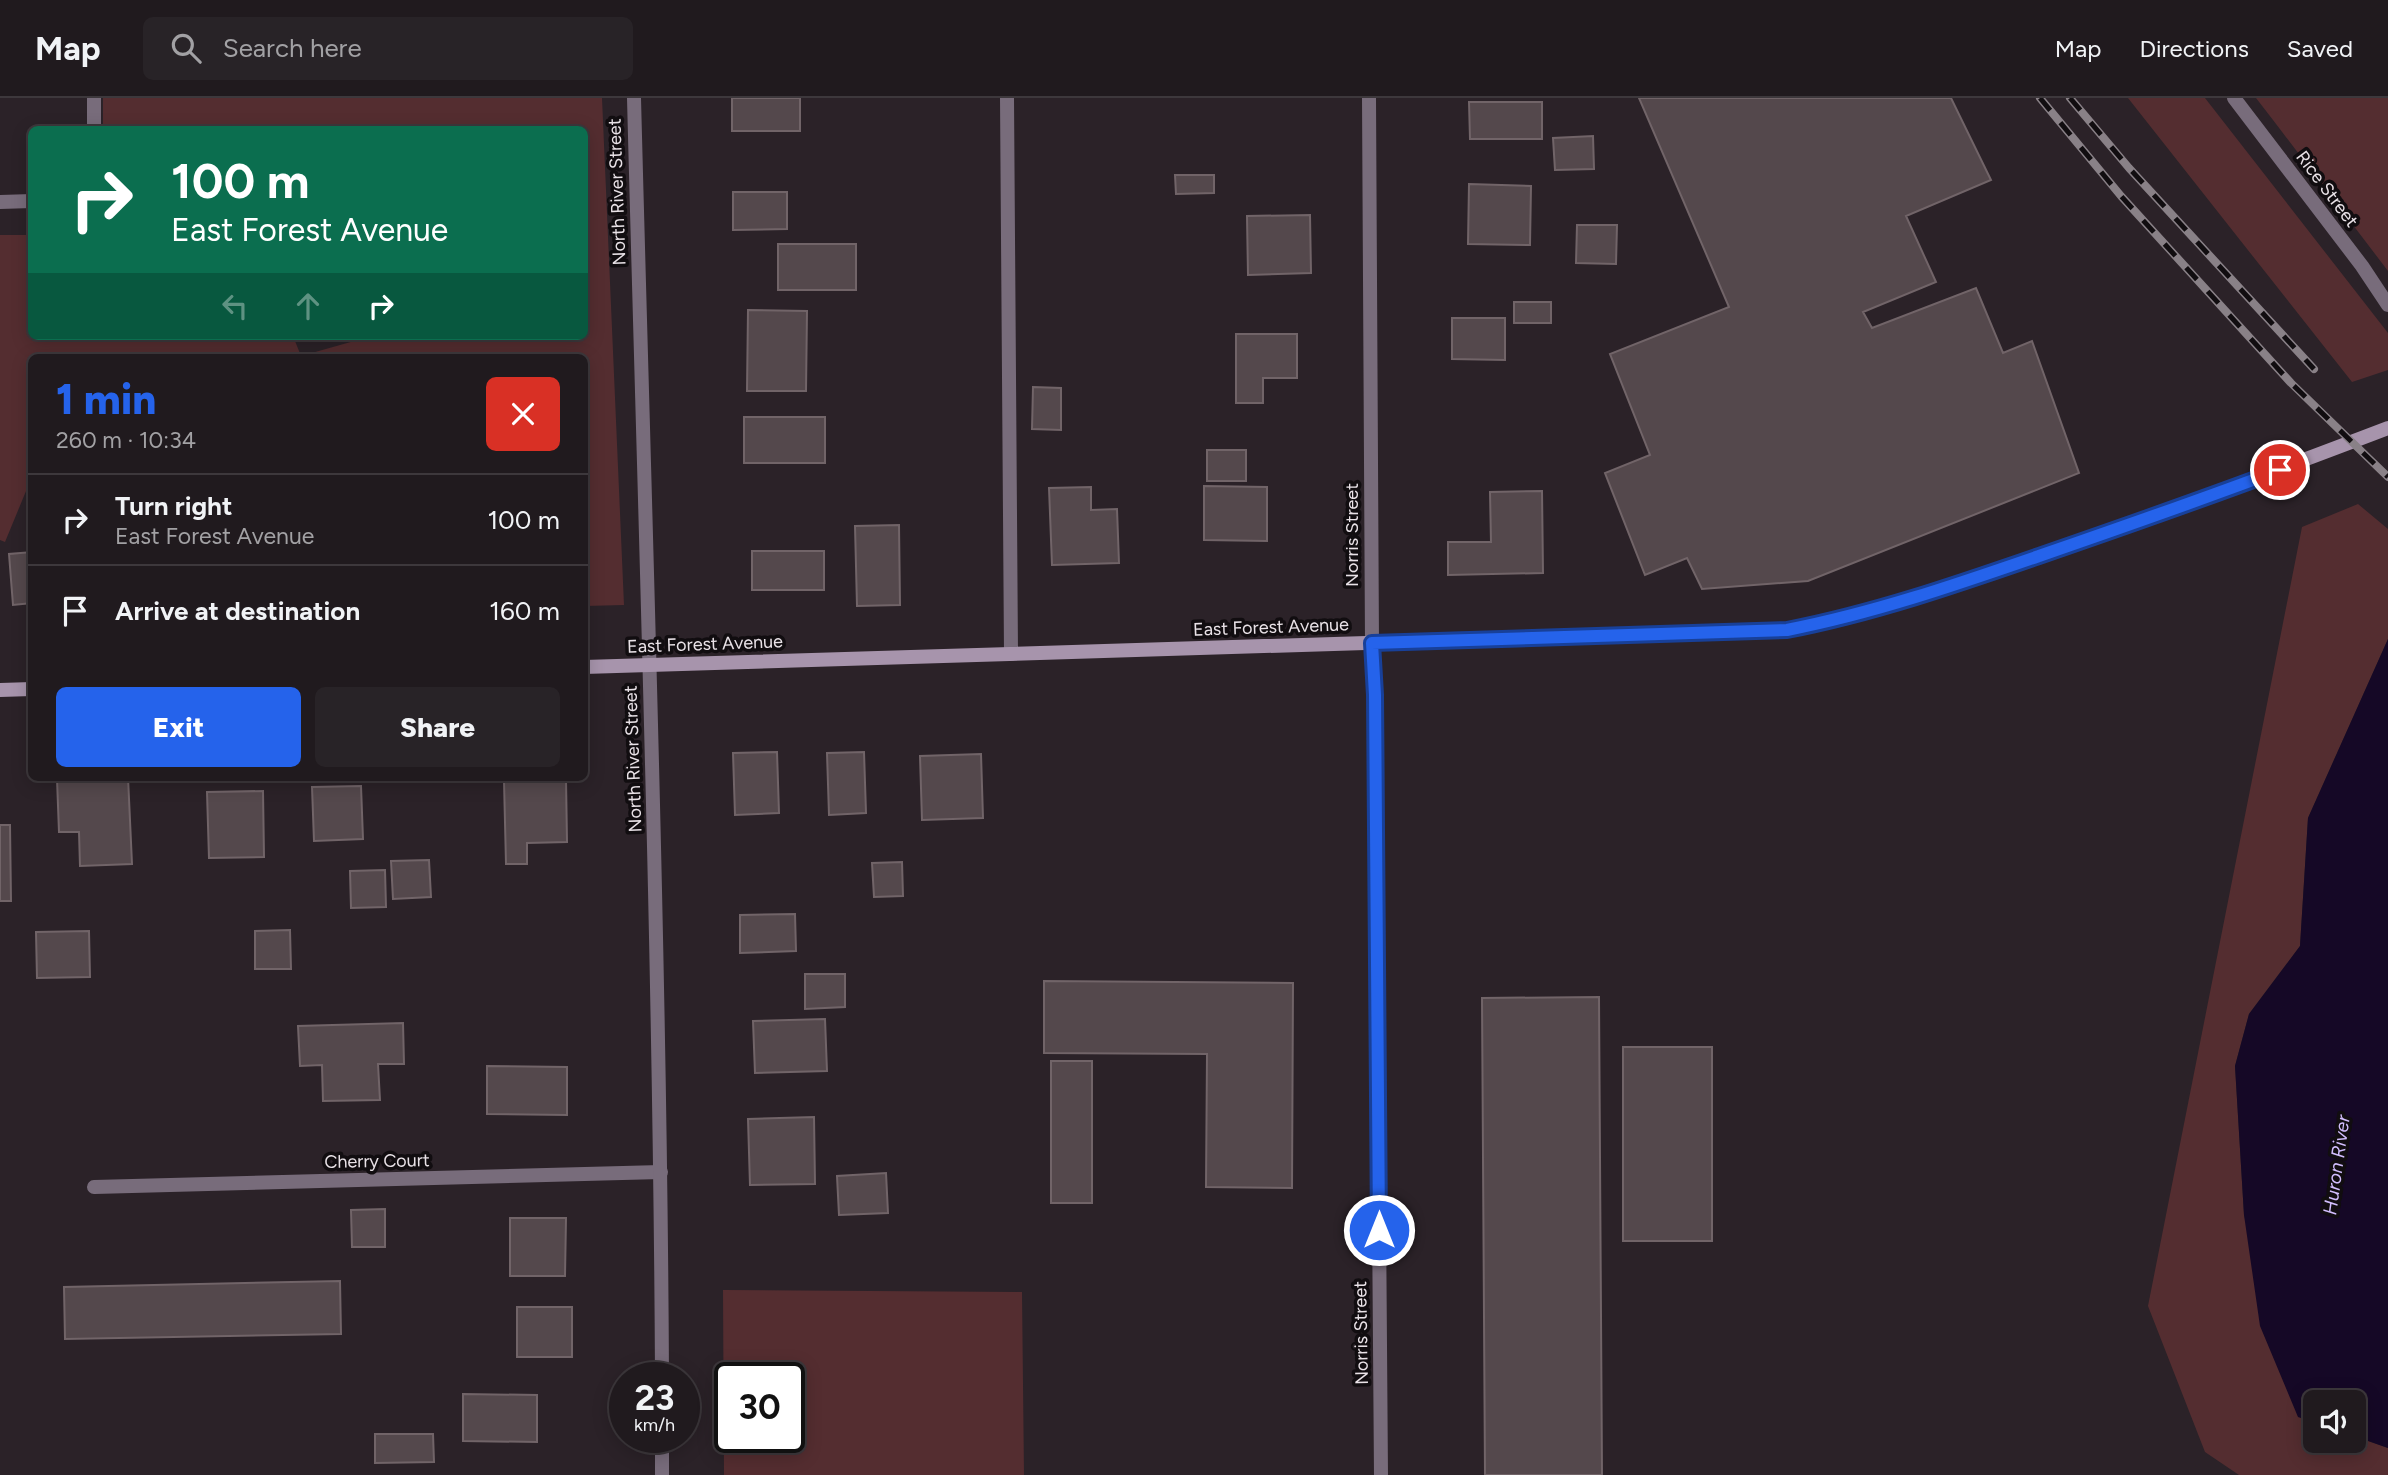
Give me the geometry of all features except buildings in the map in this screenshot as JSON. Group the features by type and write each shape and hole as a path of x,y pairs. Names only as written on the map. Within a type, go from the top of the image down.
{"main road":[{"name":"East Forest Avenue","path":"588,667 1787,630 1844,619 1905,601 2233,488 2388,428"},
{"path":"0,690 28,689"}],"street":[{"path":"94,98 94,126"},
{"name":"North River Street","path":"634,98 661,1172 662,1362"},
{"path":"1007,98 1011,654"},
{"name":"Norris Street","path":"1369,98 1381,1475"},
{"name":"Rice Street","path":"2234,98 2362,266 2388,305"},
{"path":"0,202 28,201"},
{"name":"Cherry Court","path":"94,1187 661,1172"},
{"path":"662,1453 662,1475"}],"shaded area":[{"path":"103,98 602,98 624,605 588,606 588,354 308,354 358,340 588,340 588,126 103,126"},
{"path":"2128,98 2205,98 2388,333 2388,370 2352,382"},
{"path":"2256,98 2388,98 2388,271 2273,120"},
{"path":"0,235 28,235 28,340 295,340 300,354 28,354 28,486 5,542 0,540"},
{"path":"2358,504 2388,529 2388,639 2308,818 2300,946 2249,1014 2235,1066 2244,1215 2298,1416 2303,1418 2303,1453 2366,1453 2366,1440 2388,1448 2388,1475 2239,1475 2205,1452 2148,1306 2302,527"},
{"path":"723,1290 1022,1292 1024,1475 724,1475 724,1453 805,1453 805,1362 723,1362"}],"water":[{"name":"Huron River","path":"2388,639 2388,1448 2366,1440 2366,1390 2303,1390 2303,1419 2298,1417 2260,1326 2244,1215 2235,1066 2249,1014 2300,946 2308,818"}],"railway":[{"path":"2040,98 2121,196 2291,383 2388,477"},
{"path":"2070,98 2129,168 2314,369"}],"route":[{"path":"1379,1230 1375,695 1372,643 1787,630 1844,619 1905,601 2092,538 2280,470"}]}
